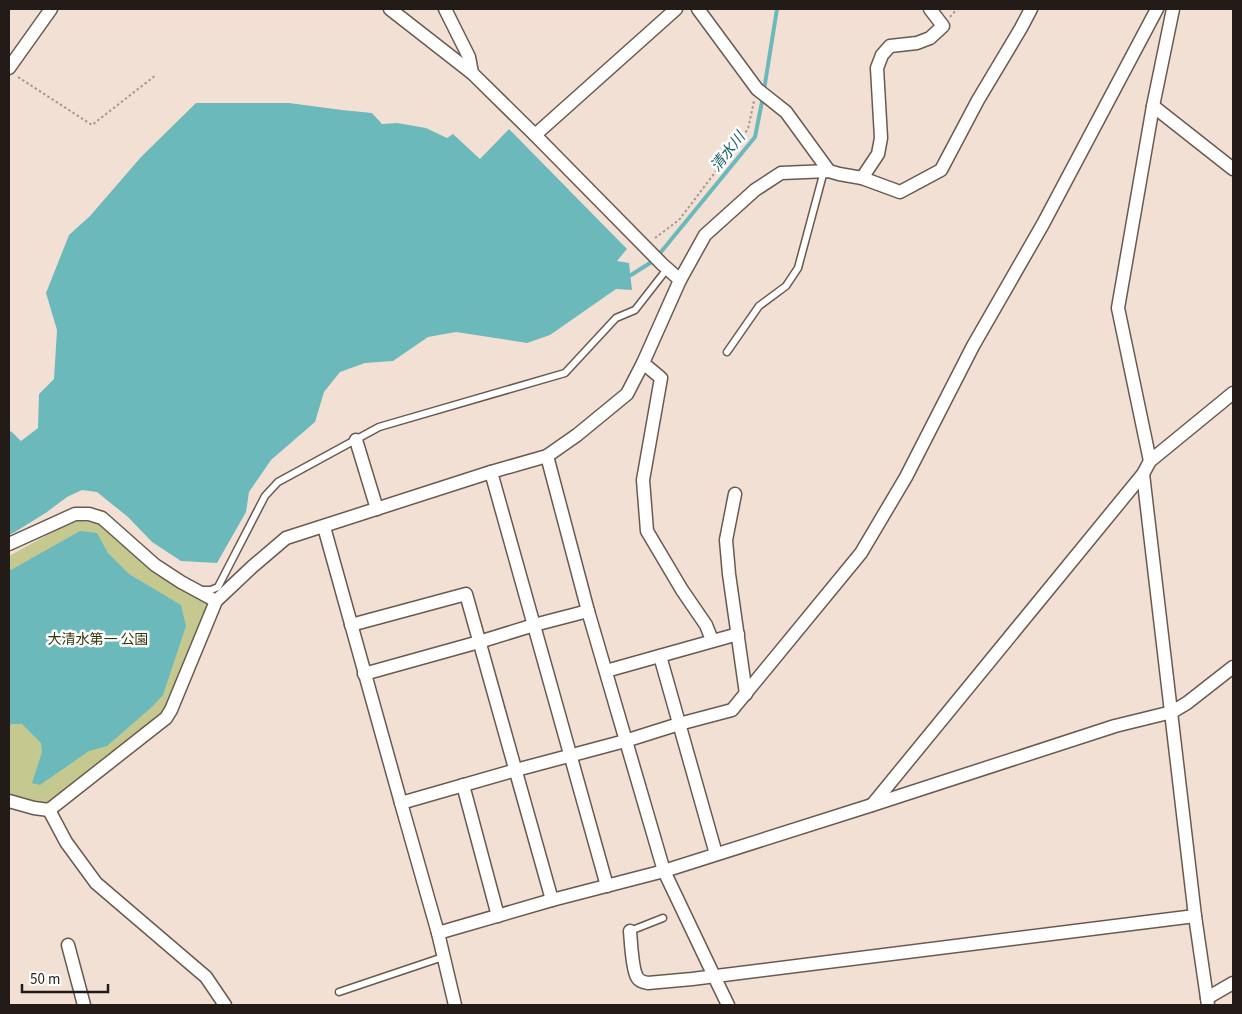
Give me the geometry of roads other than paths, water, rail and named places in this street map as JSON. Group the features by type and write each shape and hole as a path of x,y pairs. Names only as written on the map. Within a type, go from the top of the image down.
{"street":[{"path":"13,72 51,9"},
{"path":"390,9 472,73 680,280"},
{"path":"445,9 469,57 472,73"},
{"path":"535,135 676,9"},
{"path":"698,9 757,90 786,112 827,171"},
{"path":"862,178 878,154 881,138 877,68 882,55 890,46 917,44 930,38 943,26 930,9"},
{"path":"9,801 49,810 166,718 216,601 252,566 286,538 491,472 548,456 577,435 627,394 680,280 705,235 755,190 781,173 827,171 862,178 900,192 941,170 978,100 1031,9"},
{"path":"401,803 732,710 866,544 906,477 973,346 1043,224 1157,9"},
{"path":"1150,461 1118,308 1173,9"},
{"path":"1154,106 1233,169"},
{"path":"643,363 661,378 643,480 647,531 682,590 706,625 712,640"},
{"path":"872,805 1143,474 1150,461 1233,393"},
{"path":"356,440 377,510"},
{"path":"548,456 588,611 664,871 728,1005"},
{"path":"491,472 607,886"},
{"path":"1143,474 1207,1002 1233,983"},
{"path":"735,494 726,540 746,694"},
{"path":"9,544 75,514 89,514 102,518 155,565 216,601"},
{"path":"324,527 438,933 455,1005"},
{"path":"351,625 466,594 552,900"},
{"path":"364,674 588,611"},
{"path":"606,671 738,634"},
{"path":"660,656 716,854"},
{"path":"438,933 552,900 664,871 1115,726 1172,712 1187,703 1233,667"},
{"path":"463,785 498,916"},
{"path":"49,810 66,842 96,883 206,977 225,1005"},
{"path":"630,931 637,978 641,982 648,983 1196,916"},
{"path":"68,945 84,1005"}],"lane":[{"path":"726,352 759,306 786,286 798,268 827,171"},
{"path":"195,590 211,590 218,587 264,496 278,482 378,427 566,373 616,318 634,310 665,267"},
{"path":"630,931 663,918"},
{"path":"339,992 443,957"}],"water":[{"path":"196,103 289,103 372,113 382,124 397,123 426,128 447,138 453,134 480,159 509,129 627,249 617,261 629,263 632,290 616,289 550,335 527,343 456,332 428,337 393,361 365,363 340,372 324,392 315,422 271,460 249,492 246,512 217,563 181,561 152,542 128,517 97,492 82,490 67,497 47,512 9,535 9,433 11,431 21,441 38,428 39,394 54,379 57,330 46,293 69,235 90,216 141,157"},
{"name":"大清水第一 公園","path":"80,531 97,533 108,553 129,574 181,605 186,626 163,695 153,706 107,746 89,751 40,785 32,783 42,752 41,743 22,724 9,725 9,571"}],"waterway":[{"name":"清水川","path":"764,90 777,9"},
{"name":"清水川","path":"631,275 650,263 661,252 755,137 763,97"}]}
